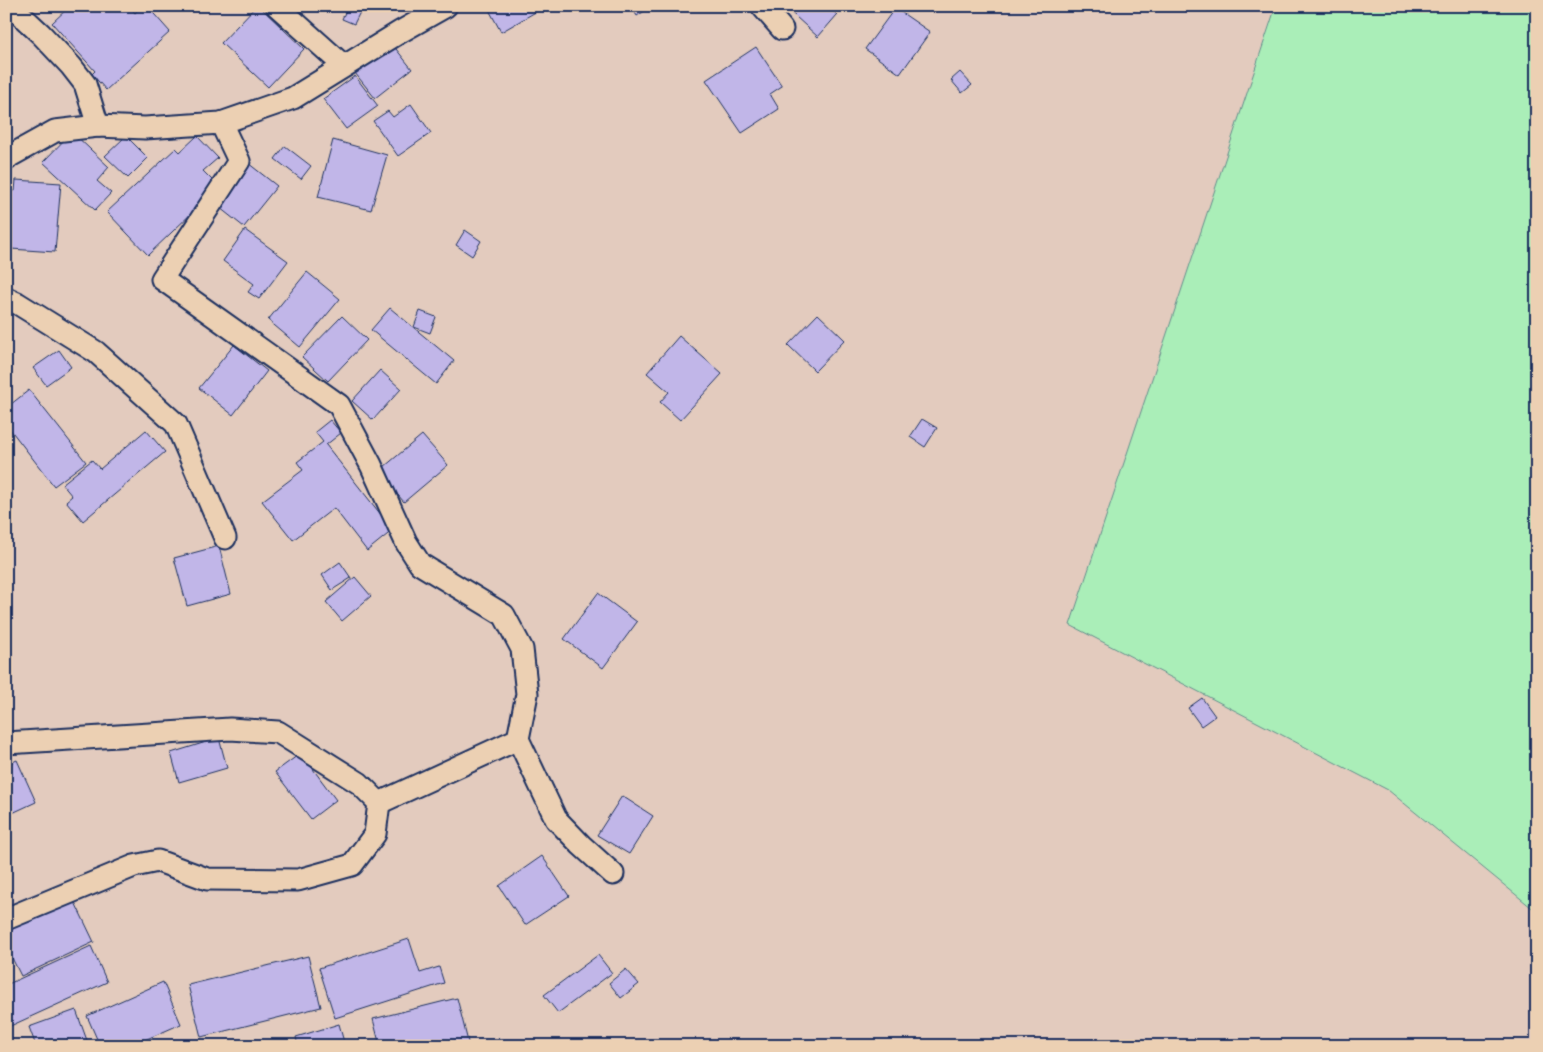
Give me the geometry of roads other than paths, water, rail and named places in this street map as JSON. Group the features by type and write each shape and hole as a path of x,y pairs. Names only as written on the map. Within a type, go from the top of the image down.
{"street":[{"path":"10,6 41,34 85,84 98,126"},
{"path":"277,6 344,66"},
{"path":"6,160 55,132 98,126 145,128 221,123 293,98 446,6"},
{"path":"762,6 782,29"},
{"path":"221,123 239,162 162,279 339,405 371,465 406,542 420,564 504,615 522,649 527,694 518,739 556,819 580,845 613,874"},
{"path":"6,298 96,352 176,424 225,538"},
{"path":"6,743 230,729 278,732 360,783 379,803"},
{"path":"379,803 518,739"},
{"path":"6,919 134,866 158,861 207,879 298,880 352,865 375,834 379,803"}]}
